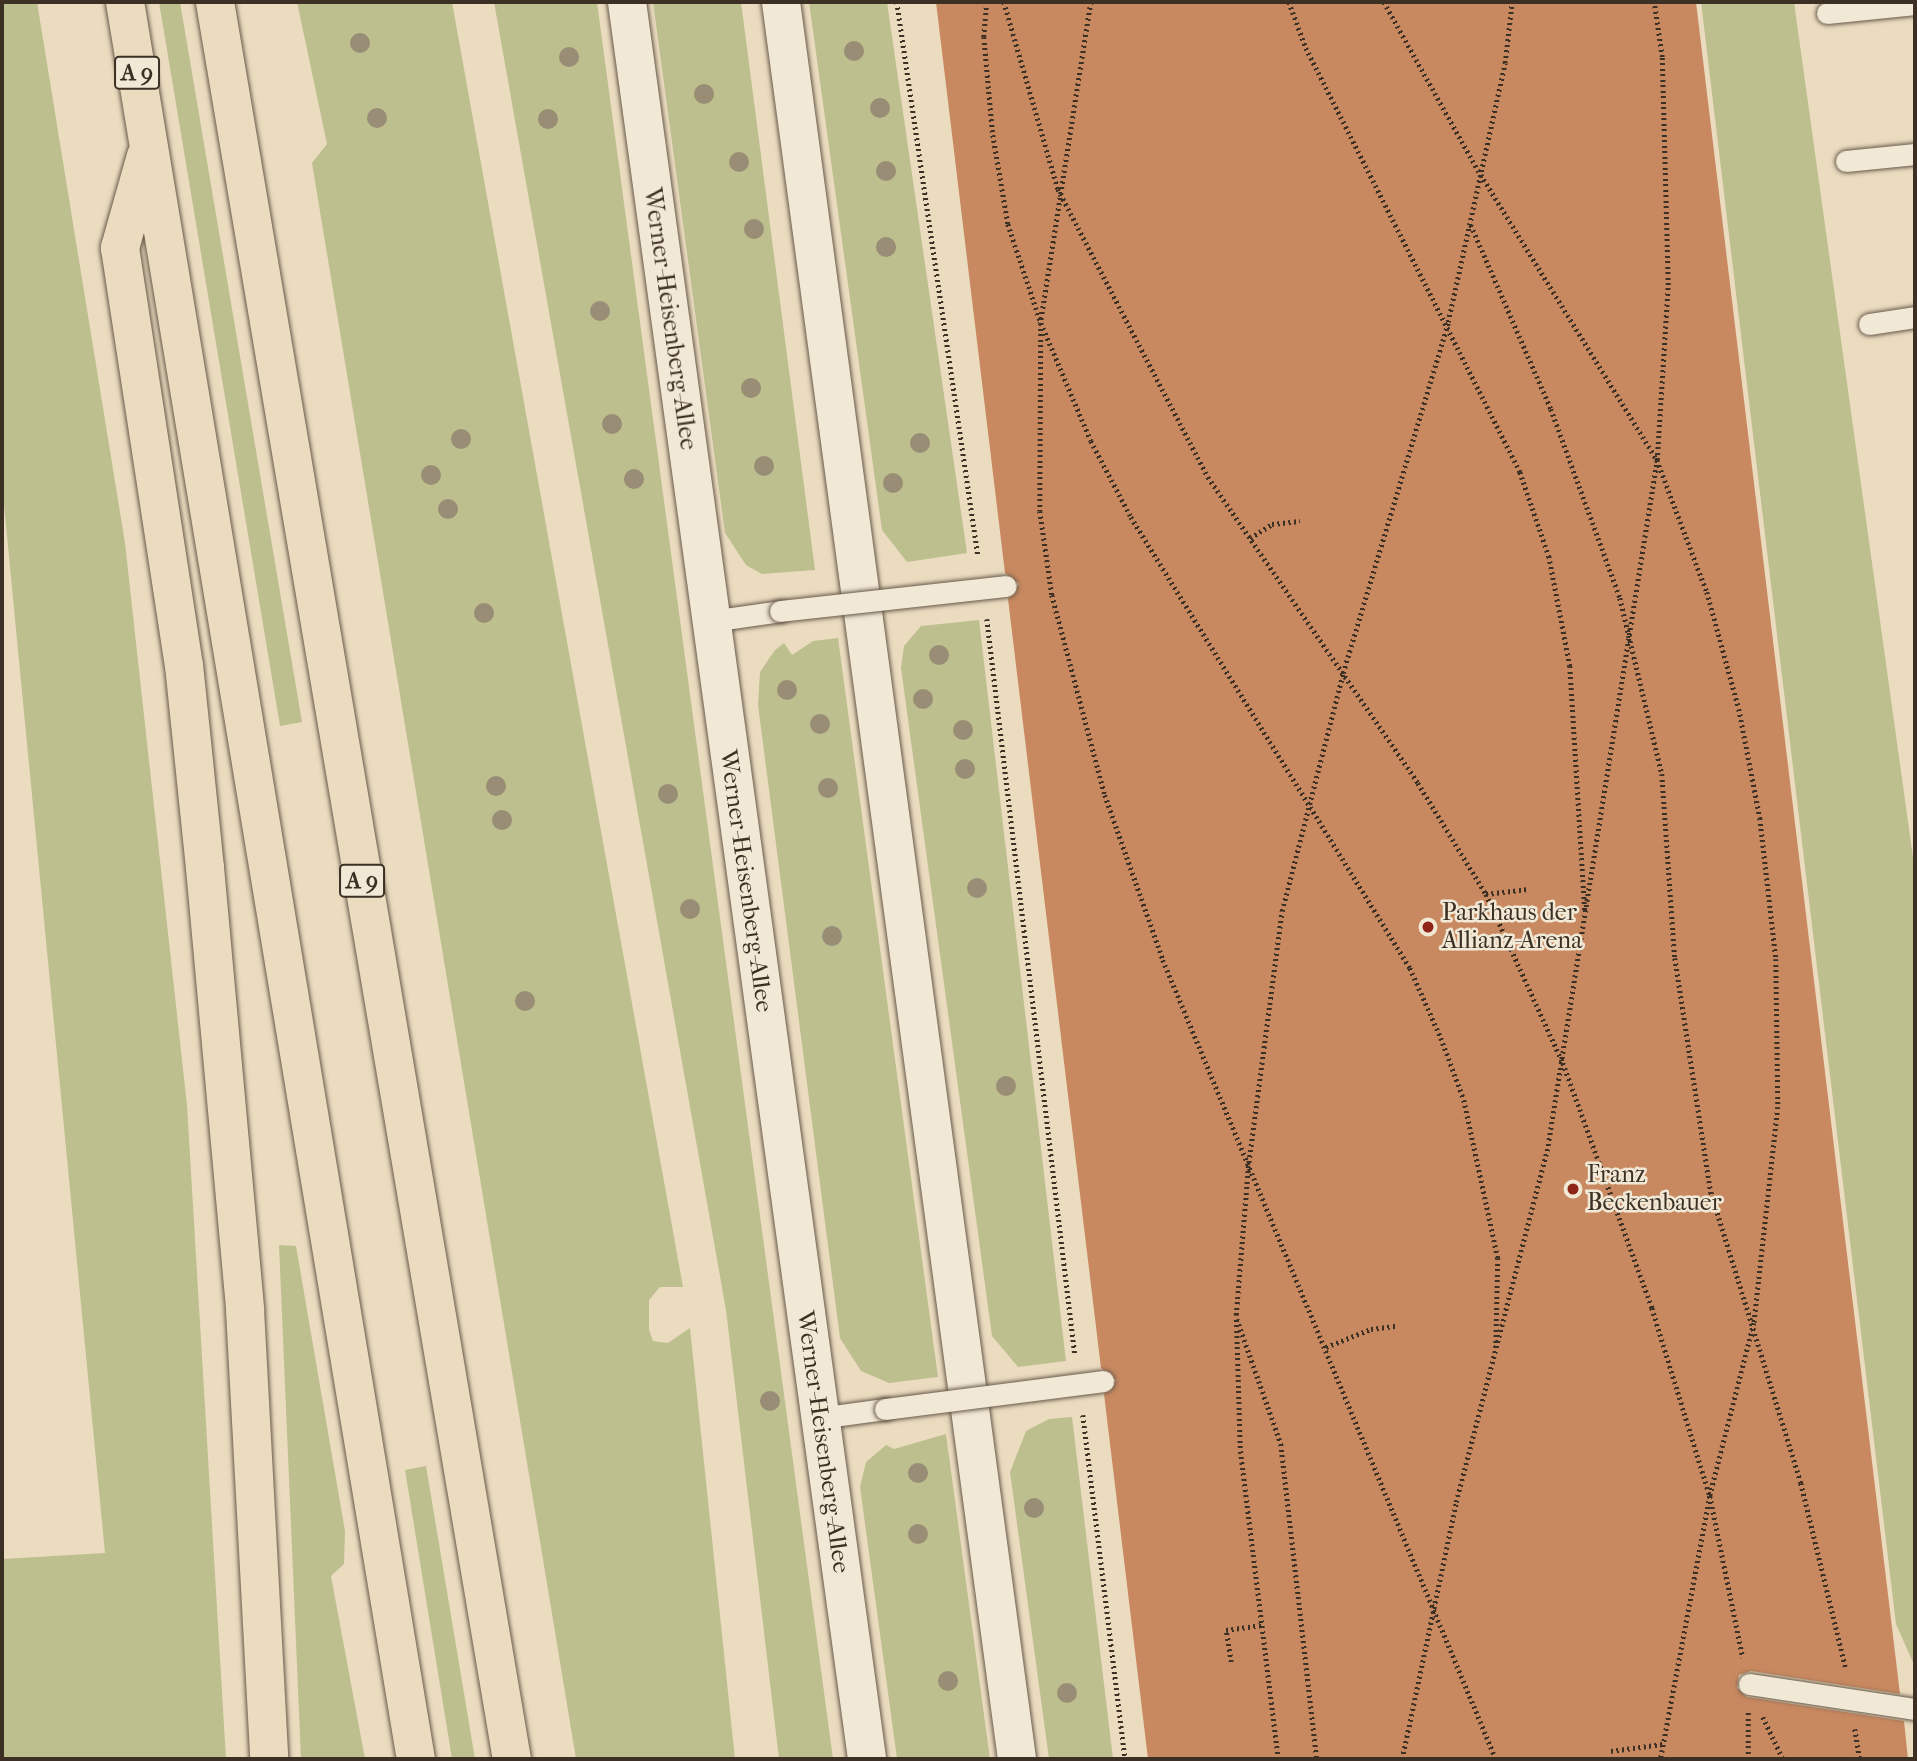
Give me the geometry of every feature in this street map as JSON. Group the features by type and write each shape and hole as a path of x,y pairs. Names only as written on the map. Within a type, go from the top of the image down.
{"highway":[{"name":"A 9","path":"125,2 416,1759"},
{"name":"A 9","path":"215,2 512,1759"},
{"path":"149,144 120,248 166,533 205,868 245,1310 269,1759"}],"street":[{"name":"Werner-Heisenberg-Allee","path":"628,2 867,1759"},
{"path":"781,2 1017,1759"}],"lane":[{"path":"1827,13 1915,4"},
{"path":"1846,162 1915,154"},
{"path":"1869,324 1915,317"},
{"path":"711,621 1006,586"},
{"path":"819,1418 1103,1381"},
{"path":"1749,1684 1915,1709"}],"path":[{"path":"897,2 978,555"},
{"path":"987,2 984,37 1004,199 1041,323 1091,441 1131,517 1410,968 1464,1100 1498,1258 1496,1356"},
{"path":"1004,2 1058,189 1208,477 1343,673 1486,894 1563,1063 1652,1308 1710,1496 1749,1684 1748,1759"},
{"path":"1091,2 1058,189 1041,323 1040,510 1052,595 1105,795 1163,960 1496,1759"},
{"path":"1289,2 1306,48 1447,322 1520,472 1549,556 1570,666 1586,924"},
{"path":"1384,2 1478,170 1657,460 1707,592 1739,709 1760,818 1776,959 1778,1107 1754,1324 1710,1496 1661,1759"},
{"path":"1278,1759 1240,1448 1236,1315 1248,1168 1282,911 1343,673 1447,322 1471,223 1478,170 1505,63 1512,2"},
{"path":"1402,1759 1432,1609 1496,1356 1563,1063 1657,460 1668,285 1662,57 1654,2"},
{"path":"1471,223 1551,409 1620,598 1662,775 1675,958 1699,1126 1725,1242 1754,1324 1801,1483 1852,1700 1860,1759"},
{"path":"1250,538 1272,524 1300,521"},
{"path":"987,619 1076,1359"},
{"path":"1486,894 1528,889"},
{"path":"1236,1315 1281,1444 1317,1759"},
{"path":"1325,1347 1371,1329 1397,1326"},
{"path":"1083,1415 1125,1759"},
{"path":"1231,1662 1226,1630 1262,1625"},
{"path":"1749,1684 1783,1759"},
{"path":"1611,1751 1663,1744"}],"green space":[{"path":"2,2 37,2 125,543 187,1105 226,1759 2,1759 2,1559 105,1553 2,484"},
{"path":"159,2 180,2 302,722 280,726"},
{"path":"297,2 452,2 683,1287 660,1287 649,1300 649,1330 653,1341 668,1343 690,1328 735,1759 576,1759 312,163 327,144"},
{"path":"494,2 597,2 833,1759 779,1759 726,1310"},
{"path":"653,2 741,2 815,570 762,574 746,565 725,533"},
{"path":"809,2 887,2 967,553 907,562 882,530"},
{"path":"1701,2 1794,2 1915,872 1915,1667 1896,1624"},
{"path":"979,620 1066,1361 1018,1367 992,1336 901,668 904,646 921,626"},
{"path":"838,638 938,1377 889,1383 861,1371 840,1338 758,705 760,672 775,650 784,643 792,655 813,641"},
{"path":"279,1245 296,1246 345,1531 344,1564 331,1576 365,1759 301,1759"},
{"path":"1072,1417 1113,1759 1049,1759 1010,1472 1026,1431 1049,1419"},
{"path":"946,1434 990,1759 897,1759 860,1487 866,1462 886,1445 894,1449"},
{"path":"426,1466 475,1759 452,1759 405,1470"}],"building":[{"name":"Parkhaus der Allianz-Arena","path":"936,2 1696,2 1900,1694 1751,1671 1739,1675 1737,1688 1747,1697 1904,1721 1908,1759 1148,1759 1104,1394 1116,1380 1101,1368 1008,599 1019,584 1005,573"}],"place":[{"name":"Parkhaus der Allianz-Arena","path":"1428,927"},
{"name":"Franz Beckenbauer","path":"1573,1189"}]}
